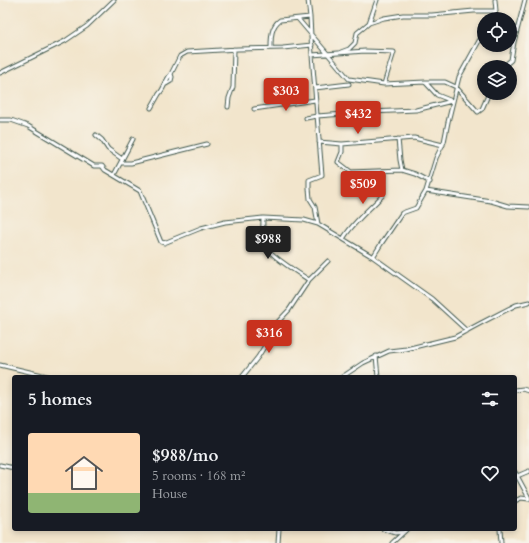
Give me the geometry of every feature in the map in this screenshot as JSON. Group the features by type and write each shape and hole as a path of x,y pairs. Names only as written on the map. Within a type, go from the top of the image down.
{"street":[{"path":"0,73 65,41 87,26 114,0"},
{"path":"308,0 322,174 309,180 309,188 310,199 315,207 318,224"},
{"path":"369,23 377,0"},
{"path":"337,53 352,46 355,43 357,33 369,23 384,18 403,15 432,15 474,11 496,11 495,0"},
{"path":"511,60 514,42 526,0"},
{"path":"270,48 272,31 278,20 310,17"},
{"path":"298,19 349,79 384,84 445,82 456,87 478,112 482,109 486,100"},
{"path":"151,108 166,84 180,56 187,52 312,45"},
{"path":"373,257 402,213 416,208 426,191 430,182 436,158 443,145 452,101 459,77 477,45"},
{"path":"228,107 229,98 233,87 234,49"},
{"path":"312,55 365,51 394,52 384,84"},
{"path":"425,82 437,95 452,101"},
{"path":"314,88 349,84"},
{"path":"254,109 315,100"},
{"path":"306,118 371,112 416,110 452,101"},
{"path":"0,120 11,120 28,126 94,166 102,166 105,170 140,191 161,242 164,243 201,228 219,223 263,218 304,220 318,224 373,257 432,299 467,331"},
{"path":"96,135 108,149 122,161 131,163 207,144"},
{"path":"114,175 133,139"},
{"path":"319,142 342,144 398,139 419,139 443,145"},
{"path":"398,139 402,170"},
{"path":"342,144 342,152 338,162 351,172 402,170 415,174 430,182"},
{"path":"342,238 384,195 385,171"},
{"path":"426,191 492,201 508,206 529,207"},
{"path":"263,218 264,243 266,247 288,266 309,280"},
{"path":"244,375 258,357 272,334 274,326 289,310 309,280 328,261"},
{"path":"345,375 376,356 389,351 406,349 455,337 516,305 529,302"},
{"path":"376,356 378,375"},
{"path":"0,365 42,375"},
{"path":"517,390 523,389 529,391"},
{"path":"0,465 12,468"},
{"path":"517,477 529,471"},
{"path":"517,479 529,499"},
{"path":"517,499 521,498 529,499"},
{"path":"278,543 279,531"},
{"path":"391,531 405,531"},
{"path":"392,543 405,531"},
{"path":"500,531 501,543"}]}
